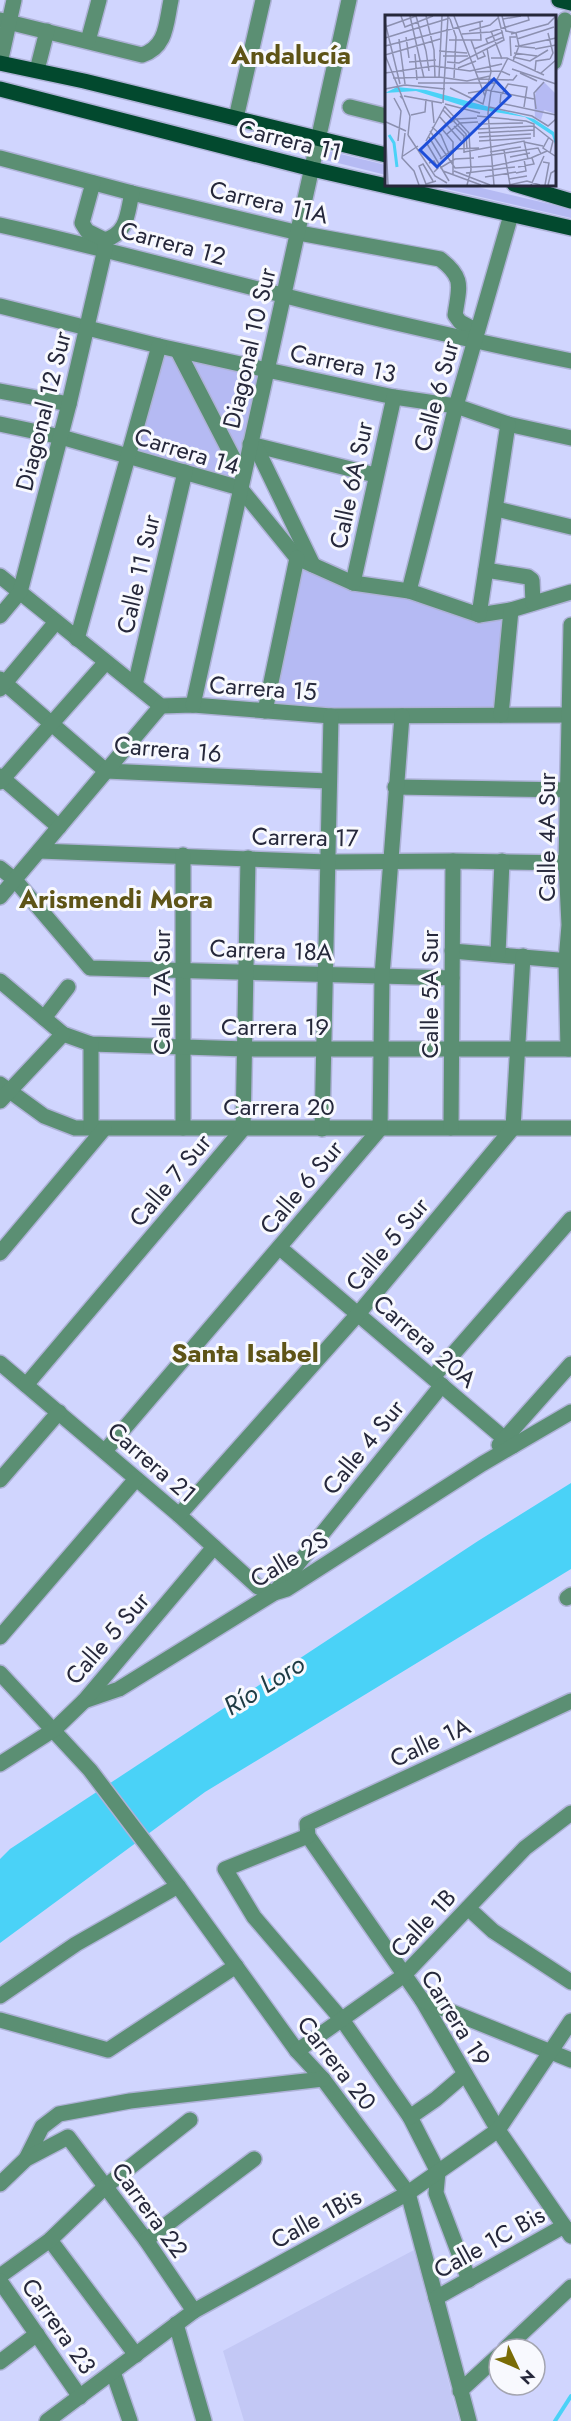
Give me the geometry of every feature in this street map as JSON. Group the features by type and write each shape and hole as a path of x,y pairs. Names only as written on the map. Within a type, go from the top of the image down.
{"main road":[{"path":"559,0 571,3"},
{"name":"Carrera 11","path":"0,63 385,155"},
{"name":"Carrera 11","path":"0,89 385,186"},
{"name":"Carrera 11","path":"386,186 571,228"},
{"path":"523,186 571,201"}],"street":[{"path":"0,63 5,21 14,0"},
{"path":"88,41 99,0"},
{"path":"5,21 142,55 153,51 160,44 171,0"},
{"path":"236,118 263,0"},
{"name":"Diagonal 10 Sur","path":"193,705 349,0"},
{"path":"556,58 565,20"},
{"path":"37,70 47,31"},
{"path":"350,106 385,115"},
{"name":"Carrera 11A","path":"0,158 132,193 299,233 440,258 454,269 460,282 455,315 476,336"},
{"path":"93,183 82,224 87,231 105,244 117,237 123,229 132,193"},
{"name":"Calle 6 Sur","path":"409,591 456,406 511,215"},
{"name":"Carrera 12","path":"0,225 105,244 284,296 476,336 571,361"},
{"name":"Diagonal 12 Sur","path":"20,592 61,437 105,244"},
{"name":"Carrera 13","path":"0,306 178,351 394,397 456,406 508,424 571,438"},
{"path":"77,639 159,346"},
{"path":"178,351 242,482"},
{"path":"0,391 69,404"},
{"name":"Calle 6A Sur","path":"353,583 394,397"},
{"name":"Carrera 14","path":"0,424 61,437 185,472 242,482 297,558 353,583 409,591 479,615 511,610 571,592"},
{"path":"479,615 508,424"},
{"path":"252,444 375,476"},
{"path":"252,444 313,565"},
{"name":"Calle 11 Sur","path":"135,685 185,472"},
{"path":"496,509 571,527"},
{"path":"265,711 297,558"},
{"path":"486,570 532,580 533,603"},
{"path":"0,576 160,706 0,897"},
{"path":"0,616 20,592"},
{"path":"501,716 511,610"},
{"path":"2,684 56,622"},
{"name":"Calle 4A Sur","path":"570,1049 568,961 571,625"},
{"name":"Calle 11 Sur","path":"1,779 106,662"},
{"name":"Carrera 16","path":"2,684 52,723 106,771 328,781"},
{"name":"Carrera 15","path":"160,706 193,705 331,716 569,715"},
{"path":"321,1129 331,716"},
{"path":"380,1129 382,976 402,716"},
{"path":"1,779 59,826"},
{"path":"395,787 569,790"},
{"name":"Carrera 17","path":"39,851 327,862 392,860 569,863"},
{"name":"Calle 7A Sur","path":"183,855 183,1128"},
{"name":"Calle 7 Sur","path":"26,1385 243,1129 248,858"},
{"name":"Calle 5A Sur","path":"451,1128 453,861"},
{"path":"498,954 502,861"},
{"path":"0,868 15,880"},
{"name":"Carrera 18A","path":"15,880 90,968 452,978"},
{"path":"452,951 568,961"},
{"path":"513,1128 524,956"},
{"path":"44,1018 68,987"},
{"name":"Carrera 19","path":"3,990 63,1034 91,1044 246,1049 570,1049"},
{"path":"3,1092 63,1034"},
{"path":"0,1253 97,1128 91,1044"},
{"name":"Carrera 20","path":"3,1092 44,1116 75,1128 571,1128"},
{"name":"Calle 5 Sur","path":"179,1515 358,1314 513,1128"},
{"name":"Calle 6 Sur","path":"105,1451 380,1129"},
{"name":"Calle 4 Sur","path":"274,1593 437,1381 571,1219"},
{"name":"Carrera 20A","path":"280,1248 509,1442"},
{"name":"Carrera 21","path":"0,1363 179,1515 258,1587 274,1593"},
{"path":"509,1442 571,1364"},
{"path":"0,1480 59,1412"},
{"name":"Calle 2S","path":"84,1701 119,1689 274,1593 287,1589 482,1464 509,1442 571,1412"},
{"path":"0,1637 136,1479"},
{"name":"Calle 5 Sur","path":"55,1729 84,1701 214,1547"},
{"path":"0,1673 55,1729 0,1764"},
{"name":"Calle 1A","path":"225,1869 571,1701"},
{"name":"Carrera 20","path":"55,1729 90,1770 151,1850 297,2051 323,2079 408,2193 469,2421"},
{"name":"Calle 1B","path":"297,2051 343,2021 404,1976 525,1848 571,1813"},
{"name":"Carrera 19","path":"308,1830 422,2000 498,2130 568,2231"},
{"name":"Carrera 20","path":"225,1869 255,1917 343,2021 410,2117 438,2172 436,2193 469,2280"},
{"path":"0,1996 76,1944 178,1886"},
{"path":"468,1908 493,1931 571,1982"},
{"path":"0,2020 108,2050 236,1966"},
{"path":"422,2000 571,2060"},
{"name":"Calle 1Bis","path":"47,2421 194,2311 408,2193 498,2130 571,2021"},
{"path":"410,2117 436,2099 465,2074"},
{"path":"0,2184 26,2159 42,2127 59,2114 130,2101 323,2079"},
{"path":"0,2276 50,2240 106,2186 190,2120"},
{"name":"Carrera 22","path":"26,2159 69,2137 146,2240 194,2311"},
{"path":"146,2240 254,2159"},
{"name":"Calle 1C Bis","path":"436,2298 568,2231"},
{"path":"50,2240 136,2355"},
{"name":"Carrera 23","path":"0,2282 80,2397"},
{"path":"518,2337 571,2287"},
{"path":"176,2324 204,2421"},
{"path":"0,2362 37,2334"},
{"path":"460,2391 487,2366"},
{"name":"Carrera 23","path":"113,2372 130,2421"}],"shaded area":[{"path":"324,150 385,165 385,175 322,159"},
{"path":"433,186 473,186 571,209 571,218"},
{"path":"161,352 262,373 248,439 234,480 134,454"},
{"path":"297,558 479,615 511,610 501,715 265,711"},
{"path":"414,2250 459,2421 244,2421 223,2351"}],"water":[{"name":"Río Loro","path":"571,1483 571,1569 205,1792 0,1943 0,1859 10,1849 478,1541"}],"waterway":[{"path":"555,2421 571,2396"}],"district":[{"name":"Andalucía","path":"291,55"},
{"name":"Arismendi Mora","path":"116,899"},
{"name":"Santa Isabel","path":"245,1353"}]}
